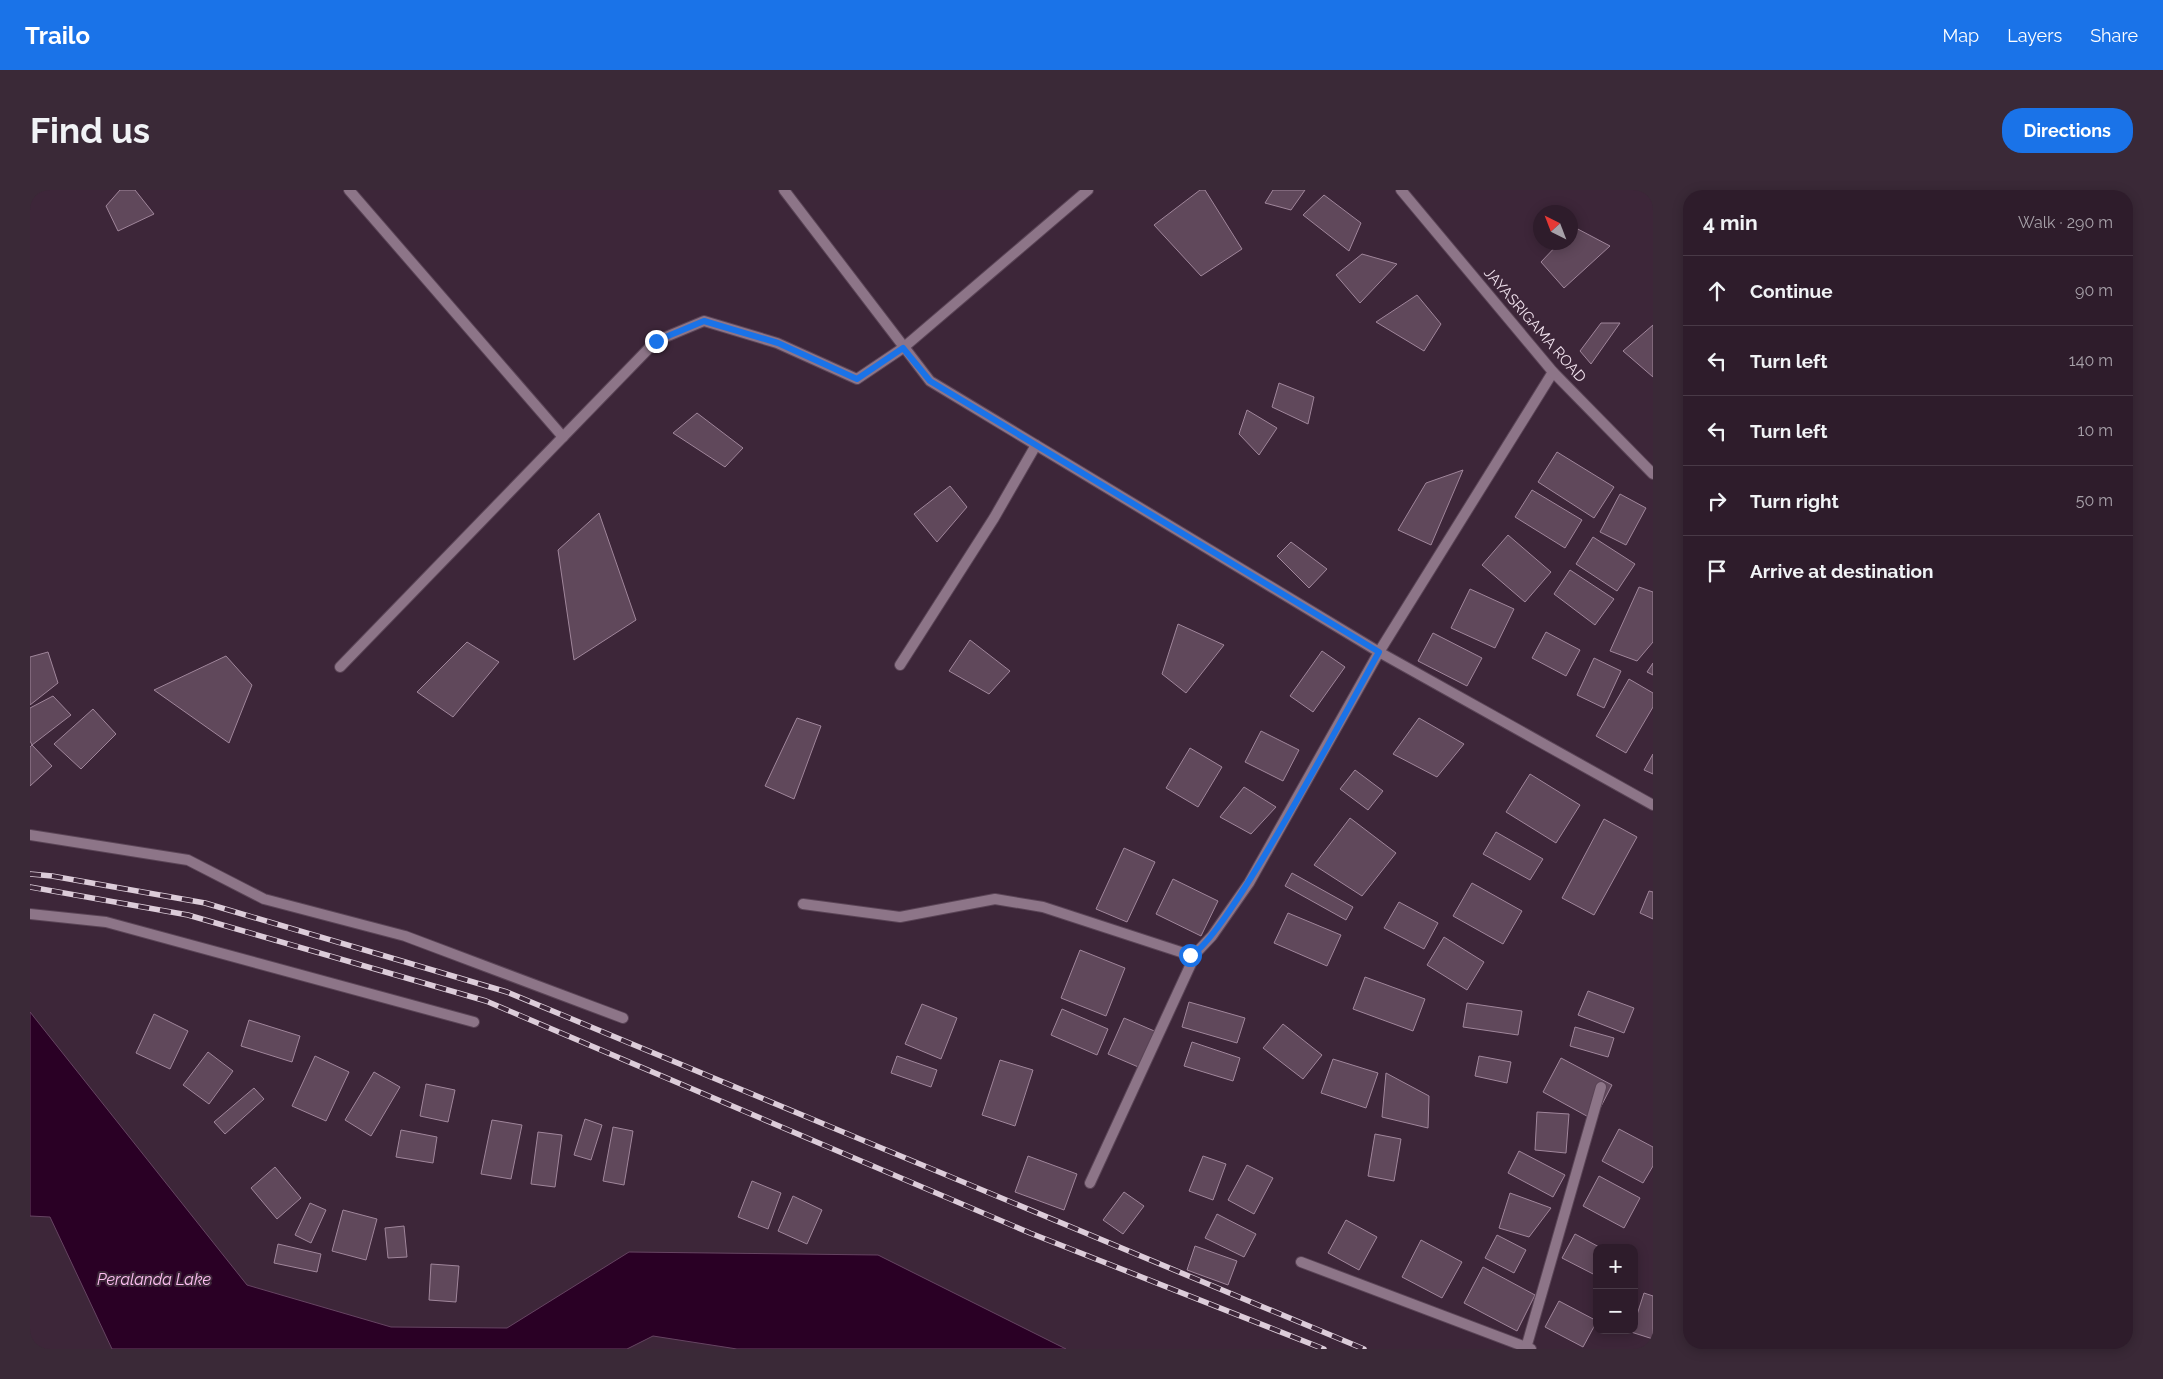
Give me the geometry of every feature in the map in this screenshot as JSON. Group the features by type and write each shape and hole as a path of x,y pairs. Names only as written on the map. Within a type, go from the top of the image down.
{"street":[{"path":"349,190 563,437"},
{"path":"784,190 930,381 1379,652 1653,805"},
{"path":"340,666 656,341 704,321 778,343 857,379 903,348 1088,190"},
{"name":"JAYASRIGAMA ROAD","path":"1401,190 1553,372 1652,471"},
{"path":"1090,1183 1196,953 1212,936 1249,883 1379,652 1553,372"},
{"path":"900,665 994,518 1036,445"},
{"path":"30,835 188,860 264,899 406,936 623,1018"},
{"path":"803,904 900,917 996,899 1043,907 1190,955 1196,953"},
{"path":"30,914 106,922 474,1022"},
{"path":"1301,1262 1528,1348 1601,1087"}],"water":[{"name":"Peralanda Lake","path":"30,1012 247,1285 391,1327 507,1328 629,1252 878,1255 1066,1349 737,1349 653,1336 627,1349 112,1349 50,1217 30,1216"}],"building":[{"path":"120,190 135,190 154,214 118,231 106,206"},
{"path":"1200,190 1205,190 1242,249 1201,276 1154,225"},
{"path":"1273,190 1305,190 1291,210 1265,203"},
{"path":"1324,195 1361,223 1349,251 1303,215"},
{"path":"1578,229 1610,246 1564,288 1541,262 1552,250 1578,250"},
{"path":"1362,254 1397,264 1360,303 1336,275"},
{"path":"1417,295 1441,324 1424,351 1376,322"},
{"path":"1601,323 1620,323 1591,364 1580,351"},
{"path":"1653,325 1653,377 1623,351"},
{"path":"1279,383 1314,397 1308,424 1272,407"},
{"path":"1247,410 1277,428 1259,455 1239,434"},
{"path":"697,413 743,448 725,467 673,433"},
{"path":"1557,452 1614,487 1594,518 1538,482"},
{"path":"1463,470 1431,545 1398,530 1426,483"},
{"path":"950,486 967,507 937,542 914,514"},
{"path":"1532,490 1582,520 1565,548 1515,517"},
{"path":"1620,494 1646,508 1626,545 1600,532"},
{"path":"599,513 636,620 574,660 558,550"},
{"path":"1508,535 1551,572 1525,602 1482,565"},
{"path":"1593,537 1635,564 1617,591 1576,564"},
{"path":"1291,542 1327,569 1309,588 1277,556"},
{"path":"1570,570 1614,599 1595,625 1554,594"},
{"path":"1639,587 1653,592 1653,642 1637,661 1610,651"},
{"path":"1470,589 1514,609 1495,648 1451,628"},
{"path":"1178,624 1224,645 1186,693 1162,674"},
{"path":"1546,632 1580,650 1566,676 1532,658"},
{"path":"1433,633 1482,658 1467,686 1418,661"},
{"path":"970,640 1010,671 989,694 949,671"},
{"path":"467,642 499,662 453,717 417,692"},
{"path":"1322,651 1345,667 1313,712 1290,696"},
{"path":"48,652 58,683 30,705 30,657"},
{"path":"226,656 252,685 229,743 154,690"},
{"path":"1594,658 1621,671 1604,708 1577,695"},
{"path":"1653,663 1653,675 1647,672"},
{"path":"1629,679 1653,693 1653,707 1626,753 1596,736"},
{"path":"53,696 71,715 32,745 30,741 30,708"},
{"path":"93,709 116,734 81,769 54,744"},
{"path":"797,718 821,726 794,799 765,786"},
{"path":"1419,718 1464,744 1437,777 1393,754"},
{"path":"1261,731 1299,750 1283,781 1245,762"},
{"path":"32,745 52,766 30,786 30,747"},
{"path":"1190,748 1222,767 1198,807 1166,788"},
{"path":"1653,754 1653,774 1644,770"},
{"path":"1355,770 1383,791 1368,810 1340,789"},
{"path":"1530,774 1580,805 1556,843 1506,812"},
{"path":"1244,787 1276,807 1251,834 1220,817"},
{"path":"1350,818 1396,853 1362,896 1314,865"},
{"path":"1604,819 1637,837 1594,915 1562,898"},
{"path":"1496,832 1543,859 1530,880 1483,854"},
{"path":"1124,848 1155,862 1127,922 1096,909"},
{"path":"1292,873 1353,907 1346,920 1285,886"},
{"path":"1173,879 1218,901 1201,936 1156,914"},
{"path":"1472,883 1522,911 1503,944 1453,916"},
{"path":"1649,891 1653,892 1653,919 1640,913"},
{"path":"1399,902 1438,923 1424,949 1384,928"},
{"path":"1288,913 1341,935 1327,966 1274,943"},
{"path":"1444,937 1484,962 1467,990 1427,965"},
{"path":"1080,950 1125,968 1106,1016 1061,998"},
{"path":"1365,977 1425,999 1413,1031 1353,1009"},
{"path":"1588,991 1634,1008 1624,1033 1578,1015"},
{"path":"1189,1002 1245,1018 1237,1043 1182,1027"},
{"path":"1467,1003 1522,1011 1518,1035 1463,1027"},
{"path":"922,1004 957,1018 941,1059 905,1044"},
{"path":"1062,1009 1108,1029 1097,1055 1051,1035"},
{"path":"154,1014 188,1031 170,1069 136,1053"},
{"path":"1124,1018 1159,1033 1143,1069 1108,1054"},
{"path":"249,1020 300,1036 292,1062 241,1046"},
{"path":"1283,1024 1322,1055 1303,1079 1263,1048"},
{"path":"1575,1027 1614,1038 1608,1057 1570,1046"},
{"path":"1192,1042 1240,1058 1233,1081 1184,1066"},
{"path":"208,1052 233,1071 209,1104 183,1085"},
{"path":"315,1056 349,1072 326,1121 292,1106"},
{"path":"897,1056 937,1070 931,1087 891,1073"},
{"path":"1479,1056 1511,1062 1507,1083 1475,1076"},
{"path":"1561,1058 1612,1085 1594,1120 1543,1092"},
{"path":"1333,1059 1378,1073 1366,1108 1321,1093"},
{"path":"1000,1060 1033,1070 1015,1126 982,1115"},
{"path":"374,1072 400,1087 371,1136 345,1120"},
{"path":"1386,1073 1429,1096 1428,1128 1382,1117"},
{"path":"426,1084 455,1090 448,1122 420,1116"},
{"path":"254,1088 264,1099 225,1134 214,1122"},
{"path":"1537,1112 1569,1114 1566,1153 1535,1150"},
{"path":"585,1119 602,1125 591,1160 574,1155"},
{"path":"492,1120 522,1125 511,1179 481,1174"},
{"path":"613,1127 633,1131 624,1185 603,1181"},
{"path":"1619,1129 1653,1147 1653,1166 1643,1183 1602,1161"},
{"path":"401,1130 437,1137 433,1163 396,1157"},
{"path":"538,1132 562,1135 555,1187 531,1184"},
{"path":"1375,1134 1401,1139 1394,1181 1368,1176"},
{"path":"1519,1151 1565,1175 1553,1197 1508,1173"},
{"path":"1028,1156 1077,1174 1064,1210 1015,1192"},
{"path":"1203,1156 1226,1164 1213,1200 1189,1191"},
{"path":"1247,1165 1273,1178 1254,1214 1228,1200"},
{"path":"275,1167 301,1198 277,1219 251,1188"},
{"path":"1599,1176 1640,1198 1624,1228 1583,1206"},
{"path":"752,1181 781,1193 768,1229 738,1217"},
{"path":"1124,1192 1144,1206 1123,1234 1103,1220"},
{"path":"1510,1193 1551,1208 1529,1237 1499,1228"},
{"path":"793,1196 822,1210 807,1244 778,1231"},
{"path":"310,1203 326,1210 311,1243 295,1235"},
{"path":"343,1210 377,1219 366,1260 332,1251"},
{"path":"1217,1214 1256,1234 1244,1257 1205,1238"},
{"path":"1346,1220 1377,1237 1359,1270 1328,1253"},
{"path":"404,1226 407,1257 388,1258 385,1228"},
{"path":"1575,1234 1594,1244 1593,1274 1562,1258"},
{"path":"1497,1235 1526,1250 1514,1273 1485,1258"},
{"path":"1421,1240 1462,1262 1442,1298 1402,1277"},
{"path":"278,1244 321,1254 317,1272 274,1263"},
{"path":"1195,1246 1237,1261 1228,1285 1187,1270"},
{"path":"431,1264 459,1266 456,1302 429,1300"},
{"path":"1483,1267 1535,1295 1517,1331 1464,1303"},
{"path":"1644,1293 1653,1296 1653,1339 1637,1334 1638,1312"},
{"path":"1559,1301 1593,1319 1593,1328 1583,1347 1545,1327"}],"railway":[{"path":"30,874 52,876 205,903 507,992 1364,1349"},
{"path":"30,887 188,915 486,1001 1030,1233 1324,1349"}],"route":[{"path":"656,341 704,321 778,343 857,379 903,348 930,381 1379,652 1249,883 1212,936 1196,953 1190,955"}]}
